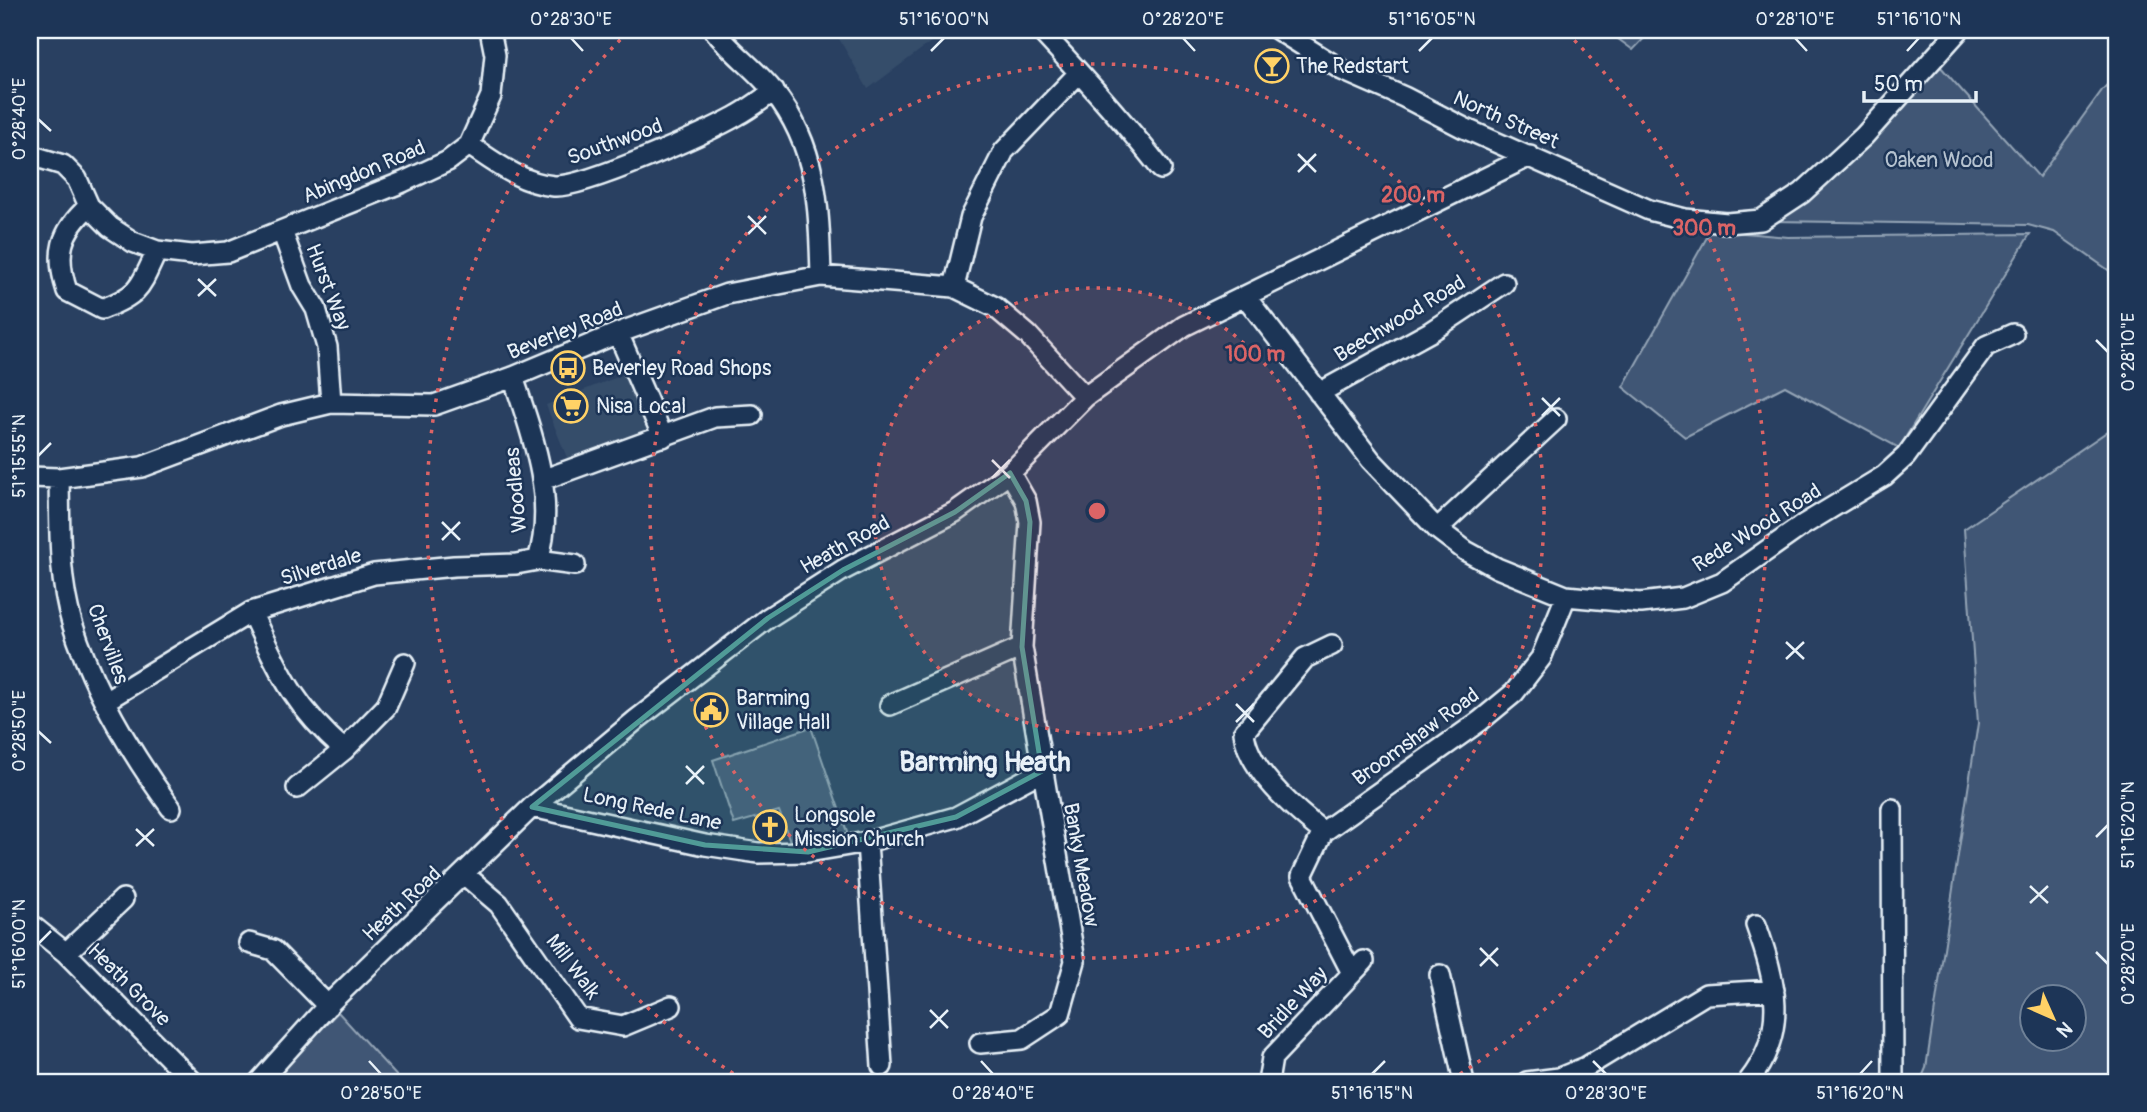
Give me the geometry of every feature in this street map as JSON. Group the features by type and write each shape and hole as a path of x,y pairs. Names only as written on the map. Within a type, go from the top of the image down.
{"street":[{"path":"469,145 491,96 495,55 491,30"},
{"path":"714,30 728,48 774,91 803,137 819,200 821,276"},
{"path":"1040,30 1078,74 1110,104 1161,169"},
{"name":"North Street","path":"1278,30 1342,70 1649,210 1685,219 1727,223 1761,220 1802,192 1864,136 1959,30"},
{"path":"954,287 971,217 984,186 1004,151 1078,74"},
{"name":"Southwood","path":"469,145 522,179 556,186 594,177 691,138 738,116 774,91"},
{"name":"Abingdon Road","path":"30,155 63,166 77,180 89,206 110,227 133,242 157,251 192,255 228,252 282,231 410,179 448,160 469,145"},
{"name":"Heath Road","path":"259,1082 328,1006 532,807 657,702 768,618 843,569 955,512 1010,473 1085,397 1184,326 1530,156"},
{"path":"89,206 72,221 60,250 61,271 67,291 102,309 121,302 137,292 157,251"},
{"name":"Hurst Way","path":"282,231 302,286 316,309 327,347 331,403"},
{"name":"Beverley Road","path":"30,477 59,478 142,467 281,415 331,403 434,405 513,377 618,333 727,294 821,276 954,287 995,307 1028,335 1085,397"},
{"name":"Beechwood Road","path":"1319,393 1430,332 1504,283"},
{"name":"Rede Wood Road","path":"1245,296 1371,460 1437,529 1466,551 1497,568 1566,596 1641,603 1683,598 1722,582 1803,525 1884,476 1906,456 1986,346 2013,334"},
{"path":"618,333 663,437"},
{"name":"Woodleas","path":"513,377 534,435 542,480 543,542 538,559"},
{"path":"542,480 715,417 752,415"},
{"path":"1437,529 1556,419"},
{"name":"Banky Meadow","path":"980,1043 1023,1038 1060,1014 1075,961 1021,648 1030,522 1026,501 1010,473"},
{"name":"Chervilles","path":"59,478 61,549 72,622 105,701 132,756 171,808"},
{"name":"Silverdale","path":"105,701 251,612 373,574 454,566 516,564 538,559 575,565"},
{"name":"Broomshaw Road","path":"1358,967 1319,909 1302,876 1323,832 1480,722 1514,693 1541,658 1566,596"},
{"path":"251,612 287,689 313,722 344,750"},
{"path":"1323,832 1284,797 1252,759 1245,746 1244,732 1305,658 1332,645"},
{"path":"890,705 1021,648"},
{"path":"297,788 344,750 386,707 405,663"},
{"name":"Long Rede Lane","path":"532,807 705,845 758,853 808,852 867,842 956,817 1042,771"},
{"path":"1892,808 1893,1082"},
{"path":"867,842 881,1066"},
{"name":"Mill Walk","path":"465,875 499,904 578,1018 623,1026 671,1006"},
{"path":"65,953 122,899"},
{"name":"Heath Grove","path":"30,924 65,953 193,1082"},
{"path":"1748,1082 1768,1050 1775,1022 1773,974 1756,925"},
{"path":"249,943 273,950 328,1006"},
{"name":"Bridle Way","path":"1268,1082 1272,1058 1358,967"},
{"path":"1440,975 1464,1082"},
{"path":"1527,1082 1559,1077 1586,1067 1706,994 1774,990"}],"highlighted area":[{"path":"1010,473 1026,501 1030,522 1022,647 1042,771 956,817 808,852 705,845 532,807 768,618 843,570 955,512"}],"shaded area":[{"path":"834,30 947,30 868,89"},
{"path":"625,374 648,434 570,465 546,405"}],"green space":[{"path":"1606,30 1652,30 1633,50"},
{"name":"Oaken Wood","path":"1940,66 2039,177 2103,89 2117,75 2117,276 2054,232 2028,225 1775,221 1852,161"},
{"path":"1711,230 1788,237 2030,234 1899,448 1785,386 1685,437 1623,387"},
{"path":"2117,425 2117,1082 1920,1082 1926,1068 1978,723 1964,529"},
{"path":"811,727 850,841 790,841 779,811 734,824 713,760"},
{"path":"338,1012 402,1082 271,1082"}],"place":[{"name":"The Redstart","path":"1272,66"},
{"name":"Beverley Road Shops","path":"568,368"},
{"name":"Nisa Local","path":"571,406"},
{"name":"Barming Village Hall","path":"711,710"},
{"name":"Longsole Mission Church","path":"770,827"}],"district":[{"name":"Barming Heath","path":"985,762"}]}
